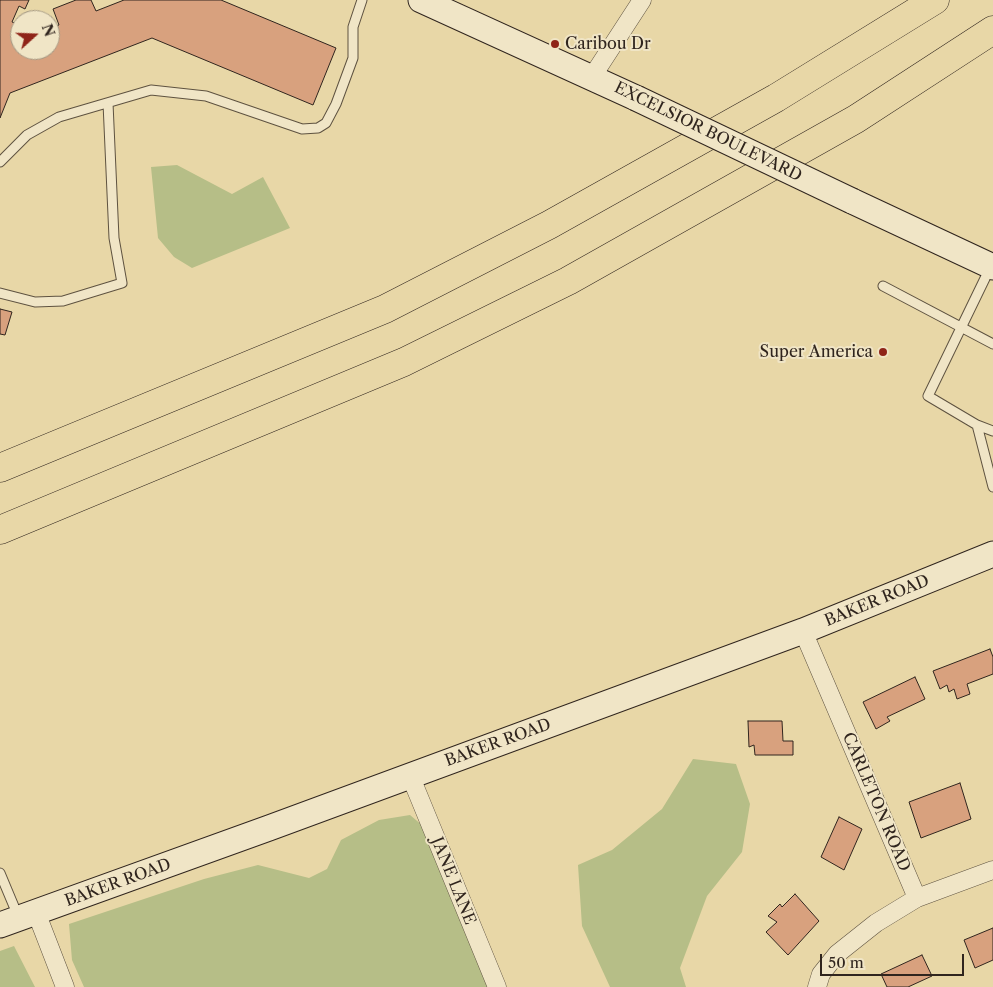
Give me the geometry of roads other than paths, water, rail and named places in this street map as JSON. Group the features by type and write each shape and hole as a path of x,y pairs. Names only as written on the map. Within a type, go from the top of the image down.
{"highway":[{"path":"0,468 385,309 549,225 668,159 776,98 935,0"},
{"path":"0,530 404,362 568,281 856,119 993,30"}],"street":[{"name":"EXCELSIOR BOULEVARD","path":"421,0 592,77 992,266"},
{"path":"592,77 642,0"},
{"name":"BAKER ROAD","path":"18,919 803,631 993,554"},
{"name":"CARLETON ROAD","path":"803,631 917,898"},
{"name":"JANE LANE","path":"410,775 497,987"},
{"path":"817,987 821,974 837,954 876,923 917,898 993,870"},
{"path":"18,919 64,987"}],"lane":[{"path":"0,162 27,135 59,117 151,90 206,96 302,129 318,128 326,123 336,104 353,58 353,27 362,0"},
{"path":"0,294 35,302 63,301 122,283 114,238 108,103"},
{"path":"992,266 928,396 977,425 993,431"},
{"path":"882,286 993,344"},
{"path":"977,425 993,487"},
{"path":"0,873 18,919"}],"place":[{"name":"Caribou Dr","path":"555,44"},
{"name":"Super America","path":"883,352"}]}
